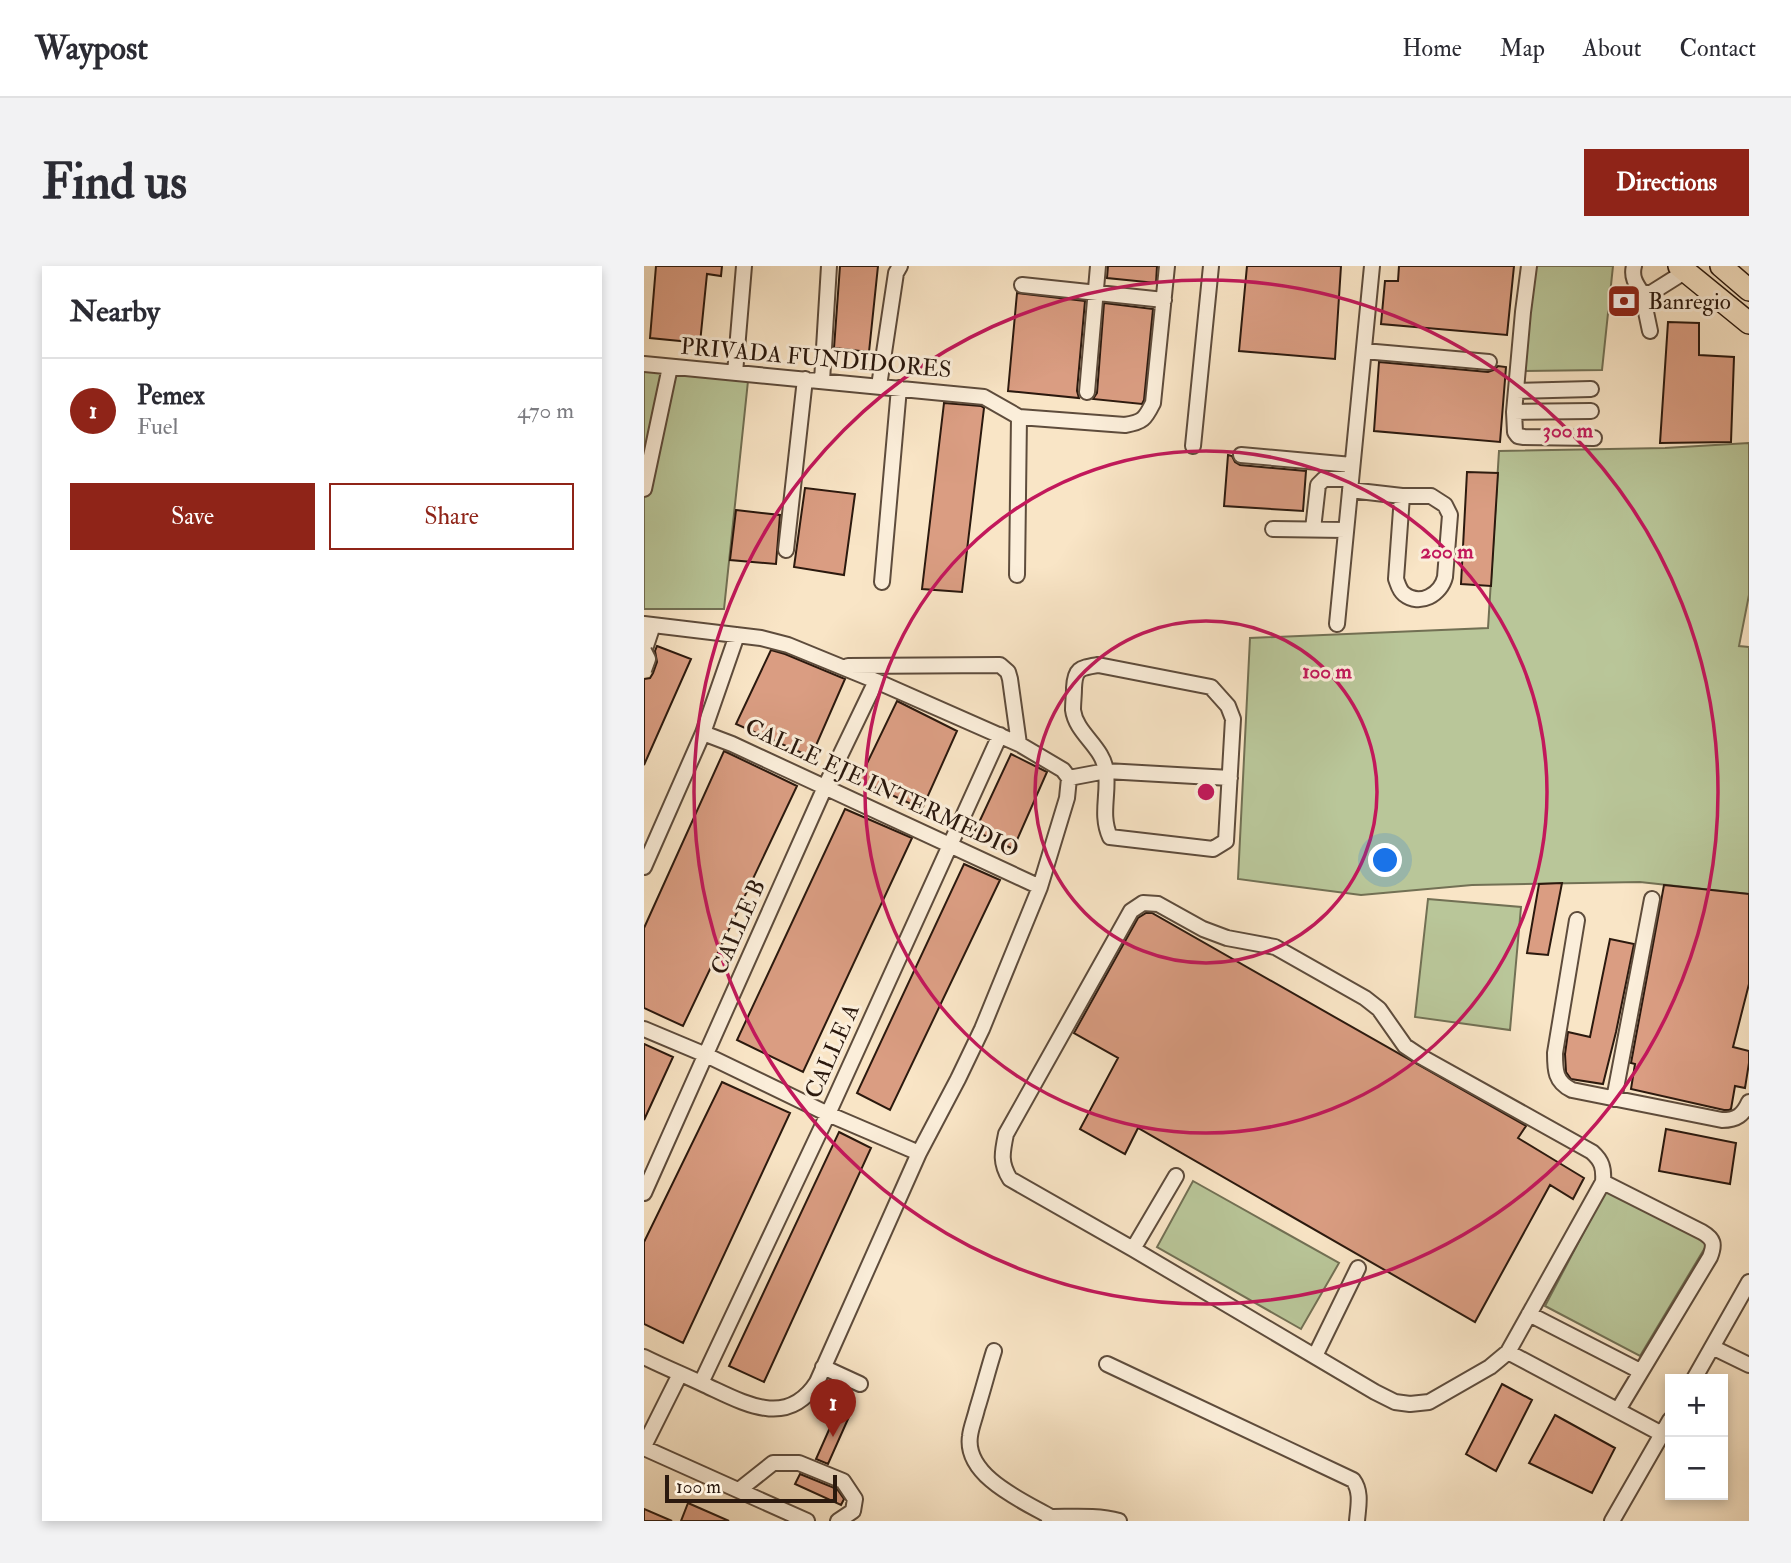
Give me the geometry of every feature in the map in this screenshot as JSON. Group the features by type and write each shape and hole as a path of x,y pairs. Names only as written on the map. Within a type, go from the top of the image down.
{"highway":[{"path":"1726,268 1749,290"},
{"path":"1683,269 1749,323"}],"street":[{"path":"735,373 744,266"},
{"path":"822,381 829,266"},
{"path":"879,386 895,273 900,266"},
{"path":"1087,392 1098,266"},
{"path":"1017,575 1019,417 1125,425 1137,423 1146,417 1153,403 1167,266"},
{"path":"1193,446 1211,266"},
{"path":"1337,624 1372,266"},
{"path":"1529,266 1514,412 1515,432 1524,437 1594,438"},
{"path":"1633,266 1633,280 1642,293 1650,331"},
{"path":"1642,293 1651,293 1683,269"},
{"path":"1022,285 1164,300"},
{"path":"1364,351 1489,362"},
{"name":"PRIVADA FUNDIDORES","path":"644,364 984,397 1019,417"},
{"path":"644,489 670,367"},
{"path":"786,550 805,379"},
{"path":"882,582 899,388"},
{"path":"1516,391 1591,389"},
{"path":"1514,412 1591,411"},
{"path":"1241,455 1351,478 1402,496 1431,496 1445,505 1450,515 1443,585 1437,593 1427,598 1412,598 1404,594 1396,579 1402,496"},
{"path":"1313,529 1318,485 1324,480 1351,478"},
{"path":"1273,529 1346,530"},
{"path":"644,670 648,659 644,651 649,625 761,638 788,645 876,681 1019,744 1063,770 1069,778 1067,798 1040,887 982,1029 919,1153 810,1393 790,1406 778,1408 752,1405 645,1362"},
{"path":"644,867 704,733 737,635"},
{"path":"838,666 1000,665 1008,672 1010,679 1019,744"},
{"path":"1098,665 1211,687 1228,706 1233,719 1226,841 1213,849 1110,837 1105,825 1106,771 1101,754 1073,712 1074,676 1081,668 1098,665"},
{"name":"CALLE B","path":"644,1193 825,787 876,681"},
{"name":"CALLE EJE INTERMEDIO","path":"704,733 1040,887"},
{"name":"CALLE A","path":"701,1383 828,1114 1000,736"},
{"path":"1069,778 1106,771 1230,778"},
{"path":"1614,1099 1651,899"},
{"path":"1143,903 1158,904 1203,929 1227,938 1275,947 1365,998 1379,1009 1405,1046 1592,1152 1601,1160 1604,1170 1603,1182 1508,1352 1490,1367 1429,1402 1395,1402 1375,1392 1133,1249 1010,1179 1004,1169 1002,1153 1006,1134 1131,911 1143,903"},
{"path":"1577,920 1555,1053 1555,1072 1564,1086 1572,1090 1722,1120 1733,1120 1744,1113 1749,1102"},
{"path":"644,1029 919,1153"},
{"path":"1133,1249 1176,1176"},
{"path":"1603,1182 1710,1236 1713,1250 1618,1410"},
{"path":"1315,1356 1357,1268"},
{"path":"1696,1374 1749,1282"},
{"path":"1529,1314 1640,1371"},
{"path":"1712,1347 1749,1365"},
{"path":"994,1351 970,1436 972,1453 977,1464 987,1477 1050,1519 1078,1517 1119,1521"},
{"path":"1508,1352 1662,1434"},
{"path":"1107,1364 1353,1480 1358,1486 1359,1495 1357,1521"},
{"path":"823,1367 860,1384"},
{"path":"680,1374 644,1447 807,1521"},
{"path":"1612,1521 1665,1429"},
{"path":"739,1490 773,1463 799,1463 843,1481 855,1499 853,1511 838,1521"}],"green space":[{"path":"1532,266 1613,266 1602,370 1521,371"},
{"path":"644,370 748,381 724,609 644,609"},
{"path":"1749,443 1749,595 1739,646 1749,647 1749,894 1640,882 1472,885 1361,895 1238,879 1250,638 1488,628 1499,451 1665,448"},
{"path":"1428,899 1521,907 1510,1030 1415,1017"},
{"path":"1193,1181 1339,1263 1301,1329 1157,1247"},
{"path":"1607,1188 1709,1241 1640,1356 1545,1306"}],"building":[{"path":"656,266 722,266 721,276 707,274 700,343 650,338"},
{"path":"840,266 878,266 869,352 834,348"},
{"path":"1108,266 1157,266 1156,283 1107,278"},
{"path":"1247,266 1341,266 1335,359 1239,351"},
{"path":"1399,266 1514,266 1507,335 1381,324 1385,281 1398,281"},
{"path":"1017,293 1085,301 1077,391 1079,398 1008,391"},
{"path":"1104,303 1153,309 1142,404 1093,399 1097,393"},
{"path":"1668,322 1699,323 1699,355 1734,357 1731,442 1660,443"},
{"path":"1379,362 1488,372 1498,366 1506,367 1500,442 1374,431"},
{"path":"944,403 984,408 962,592 922,589"},
{"path":"1228,455 1240,465 1306,471 1303,511 1224,506"},
{"path":"1467,472 1498,473 1491,586 1461,584"},
{"path":"805,488 855,494 844,575 794,567"},
{"path":"736,510 780,515 776,564 730,560"},
{"path":"657,646 691,659 644,765 644,679 650,678 653,673 657,662"},
{"path":"771,650 845,679 811,757 736,724"},
{"path":"897,701 957,731 922,809 859,780"},
{"path":"724,751 797,786 683,1026 644,1008 644,928"},
{"path":"1011,754 1047,772 1013,849 975,831"},
{"path":"845,809 912,838 803,1072 737,1040"},
{"path":"964,864 1000,880 890,1110 857,1093"},
{"path":"1562,883 1548,955 1527,953 1539,884"},
{"path":"1664,885 1749,894 1749,984 1733,1047 1749,1051 1749,1063 1745,1088 1735,1086 1729,1110 1631,1089 1635,1064 1631,1063"},
{"path":"1152,913 1526,1126 1518,1138 1584,1178 1573,1199 1550,1185 1475,1322 1138,1128 1125,1154 1080,1129 1118,1058 1074,1033 1138,918"},
{"path":"1610,939 1634,944 1603,1084 1571,1079 1566,1072 1568,1032 1590,1037"},
{"path":"644,1044 673,1057 644,1120"},
{"path":"722,1082 790,1113 683,1343 644,1324 644,1242"},
{"path":"1666,1129 1736,1143 1730,1184 1659,1171"},
{"path":"839,1132 871,1148 764,1382 729,1366"},
{"path":"1502,1384 1532,1400 1496,1471 1466,1454"},
{"path":"840,1405 852,1410 828,1464 816,1459"},
{"path":"1555,1415 1615,1448 1592,1493 1529,1463"},
{"path":"800,1474 837,1489 844,1499 841,1505 795,1484"},
{"path":"688,1503 729,1521 681,1521"},
{"path":"644,1509 672,1521 644,1521"}],"place":[{"name":"Banregio","path":"1624,301"},
{"name":"Pemex","path":"833,1437"}]}
